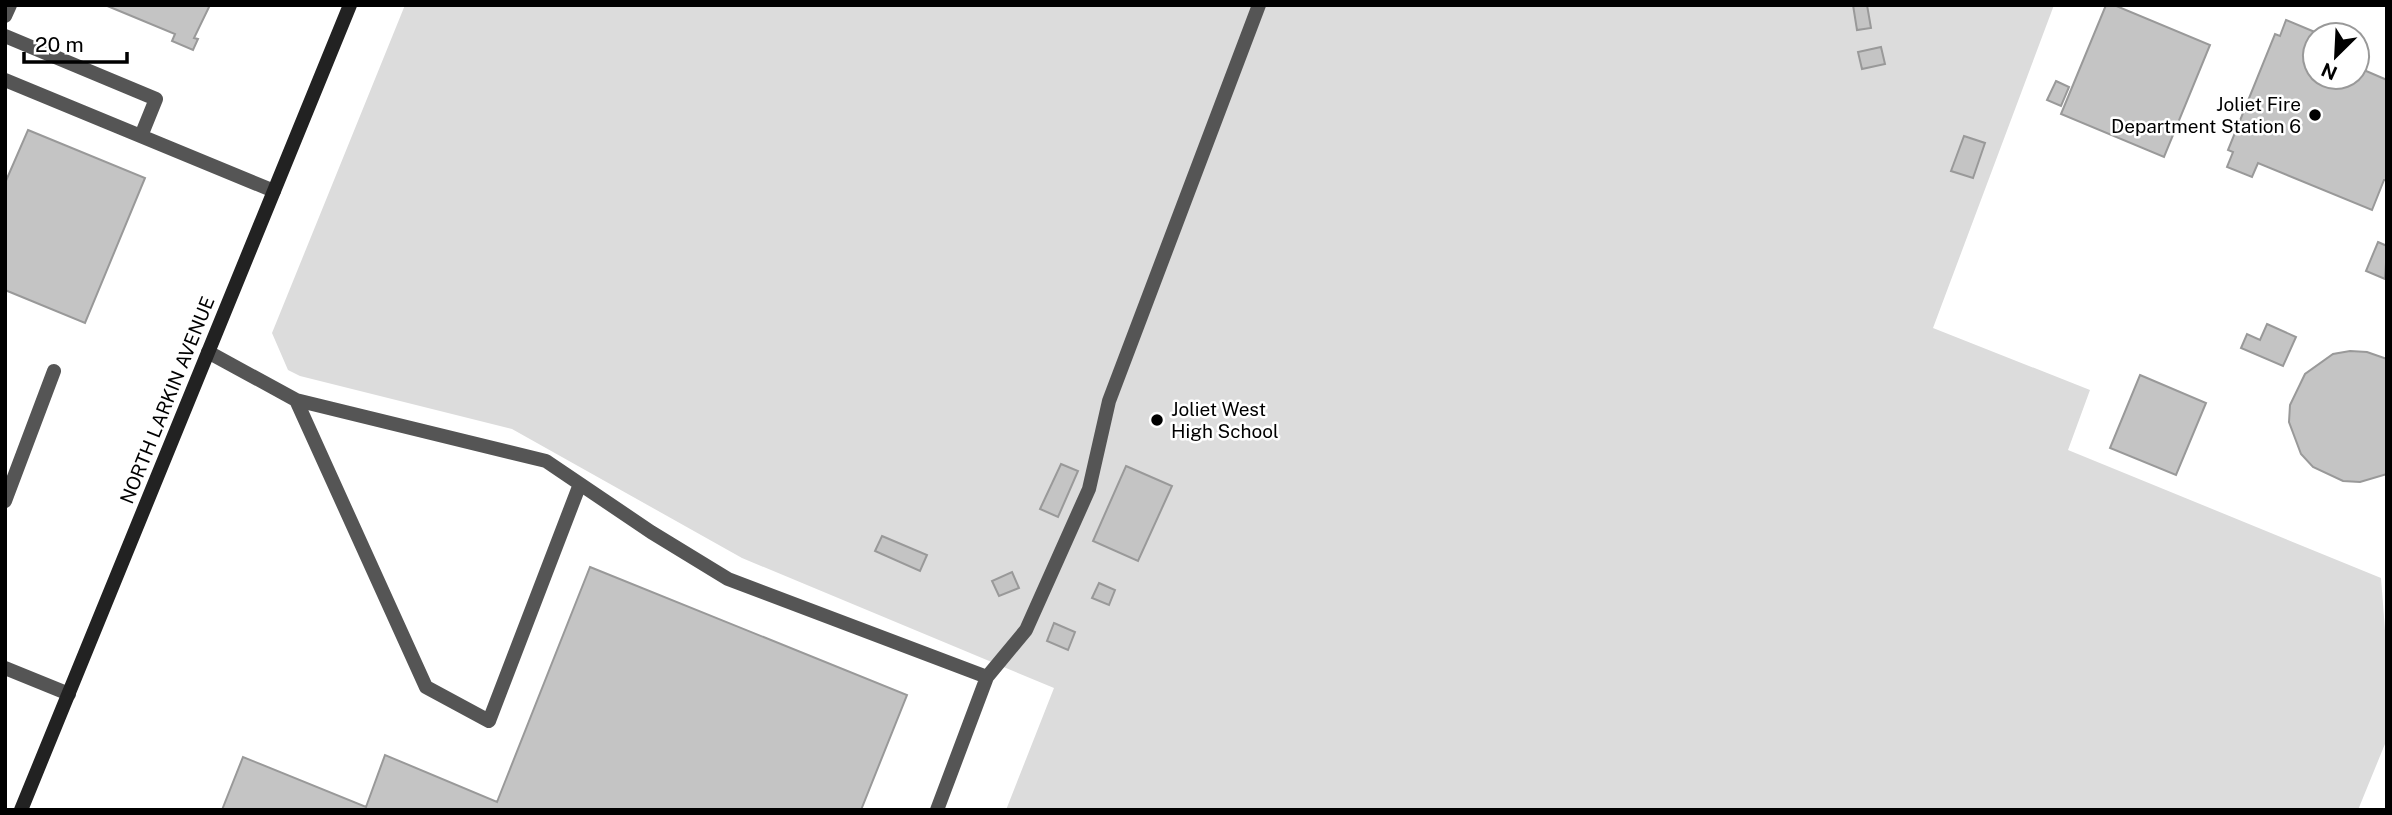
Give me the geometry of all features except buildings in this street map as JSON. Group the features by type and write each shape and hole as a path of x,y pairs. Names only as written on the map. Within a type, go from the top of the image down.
{"main road":[{"name":"NORTH LARKIN AVENUE","path":"21,810 350,5"}],"lane":[{"path":"5,16 10,5"},
{"path":"937,810 987,677 1026,630 1088,489 1109,401 1259,5"},
{"path":"5,37 156,99 141,136"},
{"path":"5,80 274,191"},
{"path":"208,352 296,400 547,461 727,579 987,677"},
{"path":"5,501 54,370"},
{"path":"296,400 426,687 489,721 580,484"},
{"path":"5,668 69,694"}],"shaded area":[{"name":"Joliet West High School","path":"405,5 2054,5 1933,328 2090,390 2068,450 2381,578 2387,656 2387,739 2358,810 1006,810 1054,688 742,558 512,429 300,376 288,370 272,333"}],"place":[{"name":"Joliet Fire Department Station 6","path":"2315,115"},
{"name":"Joliet West High School","path":"1157,420"}]}
